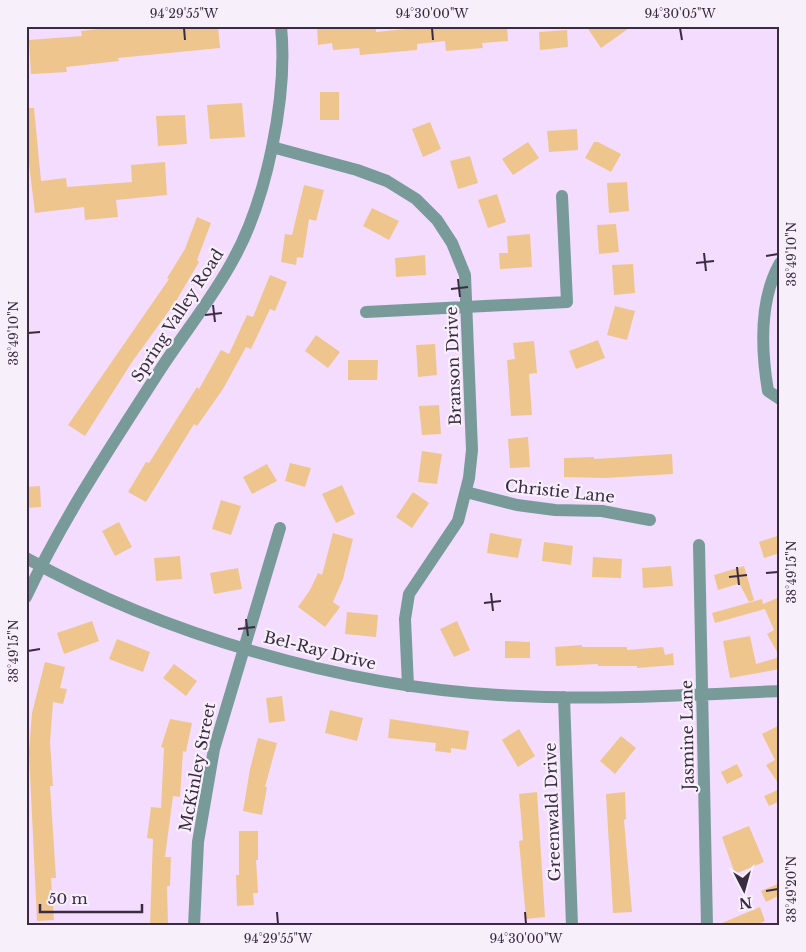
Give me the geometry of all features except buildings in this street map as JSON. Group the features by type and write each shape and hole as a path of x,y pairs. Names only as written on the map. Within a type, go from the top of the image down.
{"street":[{"name":"Spring Valley Road","path":"26,597 120,431 216,291 234,259 252,216 272,146 284,64 281,26"},
{"name":"Branson Drive","path":"272,146 357,170 387,181 416,199 437,220 452,244 465,275 472,450 466,492 458,521 409,594 406,619 408,686"},
{"path":"366,312 567,302 562,196"},
{"path":"780,263 773,275 764,307 768,391 780,399"},
{"name":"Christie Lane","path":"466,492 517,505 555,510 602,511 650,520"},
{"name":"McKinley Street","path":"194,926 198,842 206,789 228,697 280,528"},
{"name":"Jasmine Lane","path":"699,545 707,926"},
{"name":"Bel-Ray Drive","path":"26,558 119,602 181,627 244,648 331,671 408,686 499,695 564,697 780,691"},
{"name":"Greenwald Drive","path":"564,697 572,926"}]}
